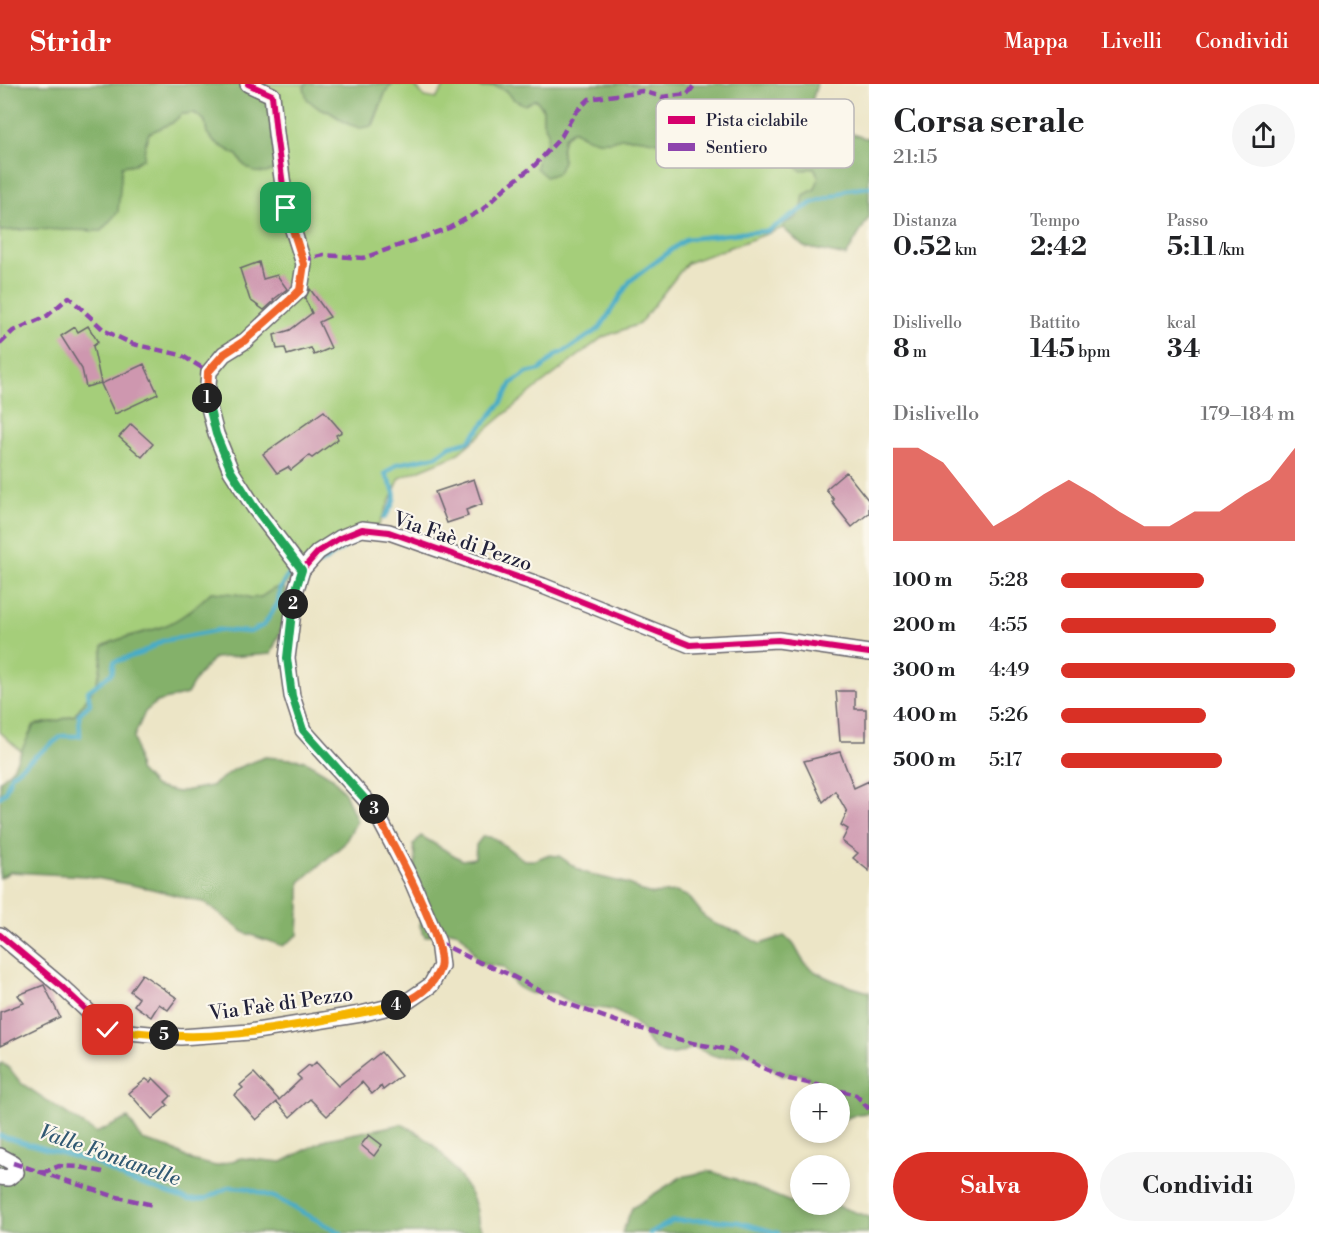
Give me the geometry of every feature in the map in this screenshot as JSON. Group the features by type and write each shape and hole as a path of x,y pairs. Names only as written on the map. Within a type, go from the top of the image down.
{"street":[{"path":"248,84 272,95 286,208 304,264 300,290 244,341 224,354 208,372 207,400 216,434 231,471 254,507 302,570"},
{"name":"Via Faè di Pezzo","path":"0,935 61,986 108,1030 180,1036 250,1032 361,1014 405,1003 431,985 441,966 438,942 412,881 374,809 303,730 292,696 287,658 296,589 302,570 318,552 340,538 362,529 389,532 543,586 690,645 778,640 869,653"},
{"path":"0,1156 13,1163 16,1172 8,1178 0,1178"}],"green space":[{"path":"0,84 266,84 277,168 266,173 254,172 244,165 237,155 214,142 207,133 205,121 195,113 182,114 172,123 149,133 144,158 134,164 122,166 118,212 101,231 30,229 0,231"},
{"path":"266,84 306,84 304,87 317,107 348,124 373,126 386,91 392,84 413,84 425,97 436,99 446,84 475,84 483,88 494,86 506,90 513,99 536,99 543,109 543,121 548,132 546,145 538,155 563,161 562,143 573,130 583,136 609,141 620,138 646,138 656,141 656,168 798,168 802,171 814,168 819,178 815,189 804,195 802,207 796,218 785,223 783,228 687,263 639,324 603,337 531,392 456,455 400,478 377,529 313,561 284,587 273,589 261,597 251,598 211,592 188,612 169,624 103,646 100,672 94,688 75,715 34,725 22,752 0,732 0,231 30,229 122,166 134,164 149,133 172,123 182,114 194,113 205,121 207,133 214,142 237,155 244,165"},
{"path":"306,84 392,84 386,91 372,126 360,128 348,124 307,99 304,87"},
{"path":"475,84 817,84 813,99 656,99 656,142 635,138 599,141 573,130 564,137 561,149 563,161 558,173 546,177 536,168 538,155 546,145 548,132 543,121 543,109 536,99 525,105 513,99 506,90 494,86 483,88"},
{"path":"854,134 869,137 869,217 846,256 804,247 783,228 785,223 796,218 802,207 804,195 815,189 819,178 814,168 854,168"},
{"path":"284,587 287,595 286,612 271,654 214,658 197,677 187,694 157,702 145,712 134,737 139,770 155,787 178,792 211,786 235,769 265,757 304,760 332,777 345,793 357,821 344,844 300,882 298,935 283,946 245,933 205,903 152,889 86,876 10,872 0,878 0,781 13,768 34,725 75,715 94,688 100,672 103,646 175,621 211,592 251,598 261,597 273,589"},
{"path":"421,836 462,860 475,858 476,845 483,836 494,838 524,860 535,860 547,855 559,856 581,871 629,884 639,890 652,894 676,892 689,897 704,916 715,924 738,932 760,944 784,936 794,945 804,962 816,972 834,981 869,992 869,1113 850,1117 850,1083 813,1083 807,1076 795,1073 782,1076 764,1061 748,1054 719,1057 693,1047 675,1054 663,1053 653,1047 644,1033 631,1020 610,1009 578,1006 553,993 533,993 522,989 511,979 504,967 480,964 460,934 448,931 425,937 420,926 422,901 411,880 415,862 413,845"},
{"path":"2,1063 21,1083 96,1133 128,1118 142,1140 170,1148 191,1160 216,1166 241,1158 282,1162 327,1139 402,1124 429,1141 462,1179 475,1203 479,1224 486,1233 0,1233 0,1064"},
{"path":"709,1171 732,1178 790,1202 790,1215 850,1215 850,1210 869,1217 869,1233 622,1233 632,1208 681,1177"}],"building":[{"path":"259,262 263,279 277,275 287,289 264,310 250,300 240,269"},
{"path":"310,289 330,317 319,322 331,348 314,355 311,348 287,355 285,348 277,349 274,335 290,330 312,313 305,299"},
{"path":"88,326 98,342 93,346 101,383 86,387 82,369 61,336 75,327 78,332"},
{"path":"144,364 158,394 115,414 101,384"},
{"path":"324,411 342,432 336,435 338,439 291,470 288,467 277,473 263,454"},
{"path":"131,424 153,444 142,457 119,437"},
{"path":"846,472 869,501 869,513 852,527 832,502 834,500 826,489"},
{"path":"474,479 482,504 466,510 468,516 447,523 435,492"},
{"path":"836,691 855,691 855,709 866,709 866,741 840,741"},
{"path":"840,752 854,788 869,781 869,871 853,858 858,853 842,841 848,829 841,825 847,812 835,791 823,802 804,761"},
{"path":"142,974 177,998 168,1010 159,1004 151,1017 134,1005 139,998 130,991"},
{"path":"44,985 60,1017 0,1046 0,1012 24,1003 18,995"},
{"path":"381,1052 401,1076 383,1090 381,1086 372,1094 362,1082 327,1116 310,1099 290,1117 277,1102 256,1120 234,1095 243,1088 240,1085 254,1073 279,1100 301,1079 297,1075 316,1062 338,1086"},
{"path":"153,1078 171,1096 165,1102 168,1105 152,1119 129,1093 146,1079 150,1082"},
{"path":"369,1135 382,1145 374,1156 361,1145"}],"waterway":[{"path":"384,518 395,496 385,474 397,464 437,456 450,446 469,441 502,402 512,383 527,373 540,370 556,355 600,328 630,281 686,239 768,231 812,203 846,190 869,187"},
{"path":"320,564 360,537"},
{"path":"0,797 5,792 12,774 62,736 80,736 79,714 90,704 88,691 112,673 114,662 142,653 162,641 218,630 250,632 264,625 278,603 280,588 289,574"},
{"name":"Valle Fontanelle","path":"0,1136 93,1162 128,1180 189,1200 205,1199 229,1187 246,1188 276,1198 341,1233"},
{"name":"Valle Fontanelle","path":"650,1233 673,1221 706,1220 738,1222 778,1233"}],"marked path":[{"path":"303,260 324,255 363,258 449,228 482,210 505,188 535,165 561,137 574,114 589,99 642,91 662,97 688,94 695,84"},
{"path":"0,344 13,331 47,316 69,297 105,331 133,344 181,355 209,372"},
{"path":"438,942 560,1001 621,1023 692,1043 730,1050 789,1079 856,1095 869,1109"},
{"path":"13,1163 113,1196 153,1205"},
{"path":"42,1173 59,1166 80,1167 103,1172"}],"cycle path":[{"path":"248,84 272,95 286,208 304,264 300,290 245,341 224,354 209,372 207,400 216,434 231,471 254,507 302,570"},
{"path":"0,935 61,986 108,1030 181,1037 250,1032 361,1014 405,1003 431,985 441,966 438,942 412,881 374,809 303,730 292,696 287,658 296,589 302,570 318,552 340,538 362,529 389,532 543,586 690,645 778,640 869,653"}],"route":[{"path":"108,1030 180,1036 250,1032 361,1014 405,1003 431,985 441,966 438,942 412,881 374,809 303,730 292,696 287,658 290,624 302,570 254,507 231,471 216,434 207,400 208,372 224,354 244,341 300,290 304,264 286,208"}]}
